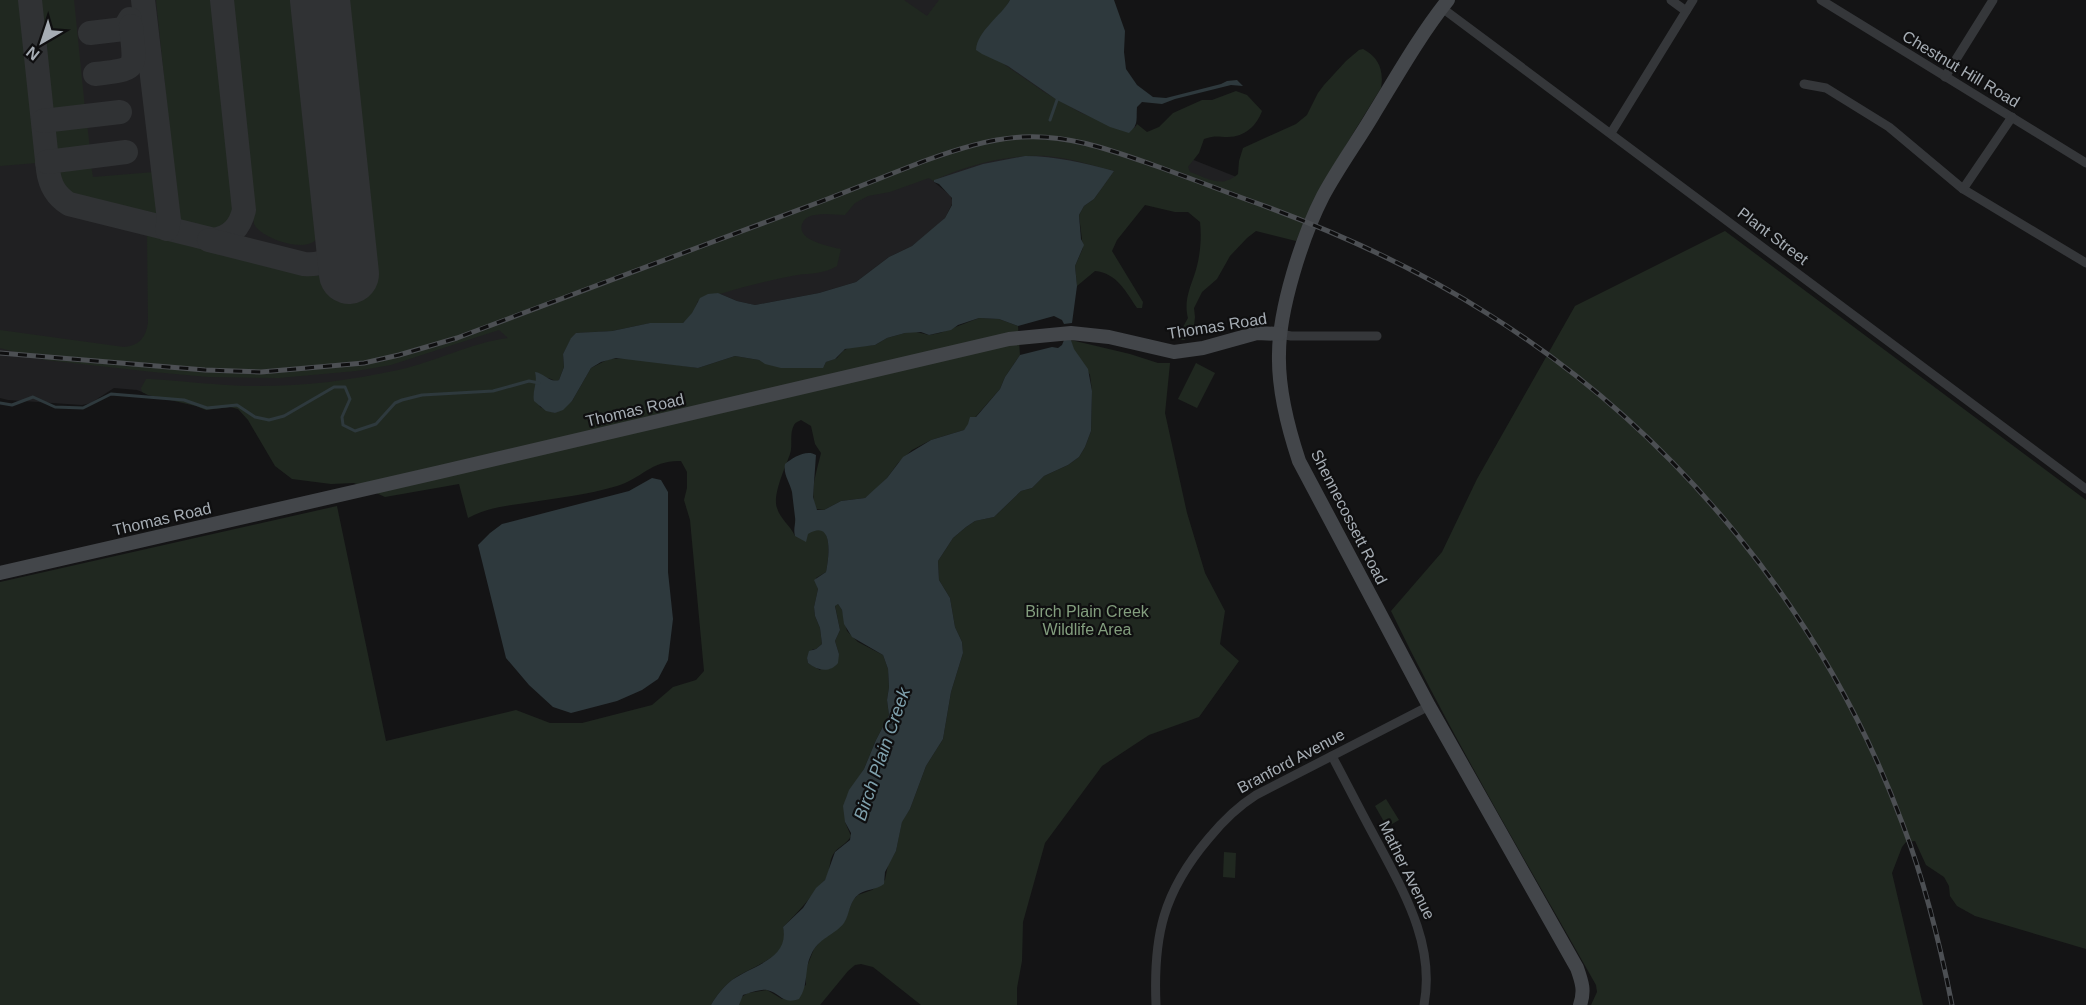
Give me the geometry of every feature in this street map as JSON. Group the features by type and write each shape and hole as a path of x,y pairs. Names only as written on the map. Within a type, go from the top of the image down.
{"main road":[{"name":"Shennecossett Road","path":"1445,4 1400,71 1319,204 1298,258 1280,334 1278,355 1281,385 1299,461 1429,706 1576,968 1583,985 1584,995 1580,1005"},
{"name":"Thomas Road","path":"0,573 981,344 1067,333 1109,337 1174,352 1203,348 1257,333 1280,334"}],"street":[{"path":"1671,0 1686,11"},
{"path":"1611,133 1693,0"},
{"name":"Chestnut Hill Road","path":"1821,0 2086,163"},
{"path":"1945,77 1993,0"},
{"name":"Plant Street","path":"1445,4 1611,133 2086,489"},
{"path":"1804,84 1826,88 1889,128 1963,189 2086,263"},
{"path":"1963,189 2012,117"},
{"path":"1280,334 1377,336"},
{"name":"Branford Avenue","path":"1156,1005 1157,945 1167,903 1179,877 1220,825 1239,805 1429,706"},
{"name":"Mather Avenue","path":"1332,756 1415,916 1427,964 1427,989 1424,1005"}],"shaded area":[{"path":"0,0 1010,0 987,28 1176,153 1310,206 1300,234 1198,198 934,182 950,195 953,202 945,218 937,227 912,246 889,257 856,282 819,293 755,305 718,293 698,301 685,321 650,323 572,337 243,403 166,397 150,395 137,390 114,388 91,403 82,405 8,400 0,398"}],"green space":[{"path":"0,0 20,0 37,163 0,166"},
{"path":"41,0 74,0 85,109 52,112"},
{"path":"156,0 214,0 235,204 229,223 223,227 215,229 197,227 179,222"},
{"path":"230,0 300,0 323,226 317,239 307,244 281,242 264,234 254,224"},
{"path":"340,0 904,0 927,16 939,0 1010,0 987,28 998,60 1044,92 1081,113 1107,123 1110,127 1135,128 1137,124 1147,132 1159,127 1173,113 1202,100 1212,100 1236,91 1247,95 1262,111 1254,125 1240,135 1204,139 1199,153 1188,167 1190,172 1220,182 1238,174 1243,148 1296,124 1307,115 1324,85 1359,50 1363,49 1373,56 1381,70 1381,88 1325,182 1296,241 1256,231 1247,238 1230,256 1217,279 1202,292 1194,308 1193,335 1184,340 1177,339 1177,332 1188,318 1188,297 1200,249 1200,222 1188,212 1175,212 1145,205 1117,240 1112,251 1143,302 1142,308 1137,308 1120,284 1109,275 1095,271 1077,286 1075,266 1083,248 1079,215 1114,171 1063,158 1032,156 988,162 959,170 933,181 929,178 890,192 868,196 855,203 845,215 810,216 803,222 801,228 803,234 814,242 841,249 837,266 823,272 797,275 717,293 698,301 693,313 683,323 650,323 612,331 576,333 563,354 564,367 559,380 548,378 537,381 535,390 540,407 555,413 572,401 591,368 609,359 629,358 698,368 735,356 772,365 814,368 824,366 826,362 837,358 850,347 875,345 887,338 912,331 929,335 940,333 979,318 999,319 1018,326 1020,355 1000,389 964,430 931,440 912,450 865,498 841,501 824,510 816,509 813,488 821,453 815,444 811,426 801,420 794,425 790,454 776,496 777,508 795,536 818,529 823,530 828,540 826,572 816,578 818,589 814,607 822,644 813,649 807,658 808,663 820,670 839,654 835,641 840,630 835,605 838,604 842,610 847,631 858,642 883,655 888,669 889,715 864,769 846,798 845,822 851,836 832,856 827,877 783,927 785,941 777,953 732,980 720,991 711,1005 0,1005 0,582 337,506 386,741 516,710 550,723 582,723 652,705 673,687 696,680 704,671 690,520 684,500 687,472 681,461 662,463 626,483 606,489 496,508 468,518 459,484 385,497 354,483 331,484 292,479 275,466 248,420 238,409 230,407 206,410 148,395 142,392 141,388 146,379 266,386 361,377 412,367 480,344 508,338 499,330 391,365 356,371 279,378 208,377 153,372 45,360 0,348 0,330 124,347 138,343 146,333 148,323 147,234 309,275 369,273"},
{"path":"87,124 90,149 56,152 54,128"},
{"path":"91,165 93,177 154,172 158,216 60,192 58,168"},
{"path":"1725,231 2086,500 2086,949 1975,916 1957,906 1950,896 1949,886 1944,877 1926,865 1915,841 1906,842 1892,873 1923,1005 1591,1005 1597,992 1596,985 1490,800 1415,659 1391,611 1442,552 1477,479 1575,306"},
{"name":"Birch Plain Creek Wildlife Area","path":"1071,340 1158,363 1170,363 1165,413 1187,513 1205,573 1225,611 1220,644 1239,661 1199,717 1149,735 1102,766 1045,843 1023,922 1022,961 1017,988 1017,1005 921,1005 873,967 861,964 855,965 848,971 820,1005 739,1005 740,998 748,993 767,990 782,999 806,985 806,969 814,949 823,938 844,922 853,900 858,895 872,890 885,880 888,865 896,851 902,821 910,809 926,766 943,739 951,692 963,653 962,642 955,627 950,598 939,580 938,561 953,538 966,527 975,521 994,517 1021,491 1032,488 1044,476 1079,457 1091,431 1092,391 1090,375 1073,349"},
{"path":"1196,363 1215,373 1197,408 1178,399"},
{"path":"1386,799 1399,820 1387,827 1375,806"},
{"path":"1224,852 1236,853 1235,878 1223,877"}],"water":[{"path":"1010,0 1114,0 1125,31 1126,69 1137,85 1153,97 1166,98 1227,81 1237,80 1243,86 1231,85 1162,104 1142,102 1137,107 1136,124 1129,133 1110,127 1057,100 1008,66 976,50 980,36"},
{"path":"1025,156 1059,159 1114,171 1079,215 1081,239 1084,245 1075,266 1077,286 1072,323 1064,324 1062,320 1054,316 1018,326 999,319 979,318 958,325 951,330 929,335 921,332 905,333 887,338 875,345 845,349 835,359 826,362 823,368 781,368 759,360 735,356 698,368 616,358 601,362 591,368 572,401 563,410 555,413 546,411 534,401 535,372 555,381 559,380 564,367 563,354 576,333 612,331 650,323 683,323 692,313 700,298 708,294 718,293 755,305 819,293 856,282 889,257 912,246 945,218 952,205 952,198 934,180 983,164"},
{"path":"1064,340 1071,340 1074,349 1088,369 1092,391 1091,431 1079,457 1044,476 1032,488 1021,491 994,517 975,521 966,527 953,538 938,561 939,580 950,598 955,627 962,642 963,653 951,692 943,739 926,766 910,809 902,822 896,851 885,872 884,884 862,892 856,897 844,923 814,949 799,999 785,1000 772,991 764,990 743,995 739,1005 711,1005 720,991 732,980 768,960 781,947 784,938 783,927 803,908 816,888 825,880 835,852 850,840 851,833 845,822 843,806 849,790 864,769 889,715 888,669 883,655 852,637 844,624 842,610 838,604 835,606 840,630 835,641 839,654 838,663 824,670 808,663 809,651 822,644 820,628 815,616 814,607 818,589 814,580 826,572 828,541 822,531 816,530 808,534 806,542 795,536 792,492 785,464 804,453 816,455 813,497 817,510 824,510 841,501 865,498 887,478 903,457 931,440 964,430 970,417 976,417 1000,389 1020,355 1052,347 1058,348"},
{"path":"652,478 661,480 668,492 668,572 673,619 668,660 658,679 642,690 617,701 571,713 553,707 529,685 506,658 478,545 502,524 629,491"}],"waterway":[{"name":"Birch Plain Creek","path":"1050,120 1057,100"},
{"path":"0,403 12,405 33,397 55,407 83,408 111,394 184,400 207,408 237,405 255,417 269,420 284,416 334,387 345,387 350,399 342,417 343,425 355,431 376,424 395,403 402,400 422,395 493,391 529,381 539,383"}],"taxiway":[{"path":"30,0 48,170 50,181 57,194 69,204 214,240 230,234 240,221 244,210 222,0"},
{"path":"143,0 169,220 167,229"},
{"path":"90,33 124,29 130,19"},
{"path":"95,74 120,70 131,64 133,59 131,26"},
{"path":"43,121 120,112"},
{"path":"47,162 126,152"},
{"path":"209,240 304,264 313,264 321,263 332,256 339,245 344,229"}],"runway":[{"path":"320,0 349,274"}],"railway":[{"path":"0,353 205,370 261,372 364,363 457,338 927,160 974,145 1010,138 1057,138 1124,155 1341,237 1431,280 1488,314 1557,361 1622,414 1682,472 1738,535 1788,603 1832,674 1871,748 1903,825 1925,891 1952,1005"}]}
